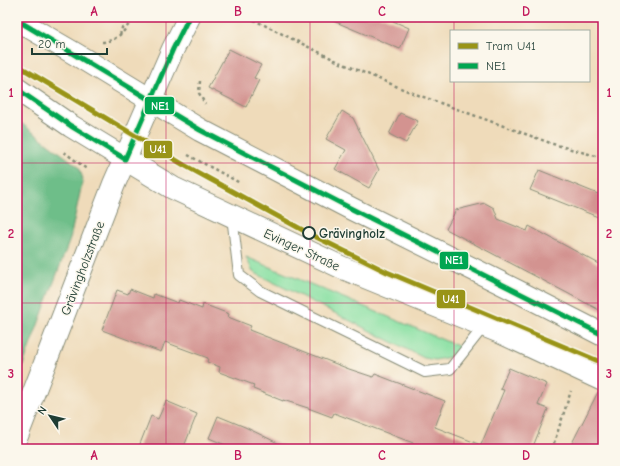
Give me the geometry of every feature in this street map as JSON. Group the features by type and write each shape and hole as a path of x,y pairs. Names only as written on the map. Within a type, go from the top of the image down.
{"main road":[{"name":"Grävingholzstraße","path":"17,436 112,190 189,17"},
{"path":"17,20 200,130 352,210 603,335"},
{"name":"Evinger Straße","path":"17,89 71,126 173,188 343,268 484,326 603,380"}],"lane":[{"path":"232,216 239,275 260,291 425,372 450,370 484,326"}],"path":[{"path":"120,35 124,17"},
{"path":"114,40 125,31 133,17"},
{"path":"248,17 341,63 410,92 553,144 603,158"},
{"path":"188,156 240,183"},
{"path":"552,449 579,368"}],"green space":[{"path":"17,120 79,167 83,179 70,239 17,381"},
{"path":"246,257 461,347 450,357 435,360 424,358 253,272"}],"building":[{"path":"324,17 384,17 409,28 400,49"},
{"path":"229,49 261,65 254,78 259,80 246,107 208,88"},
{"path":"342,111 353,118 379,170 369,188 335,169 346,150 326,139"},
{"path":"400,113 418,121 406,143 389,134"},
{"path":"539,170 603,196 603,219 530,190"},
{"path":"485,203 494,208 498,219 527,231 529,226 603,266 603,312 446,229 456,210"},
{"path":"130,289 153,298 154,294 178,303 179,300 202,309 203,304 229,314 228,317 251,326 249,330 349,369 373,377 375,374 445,401 435,427 481,445 504,390 500,389 509,368 547,384 538,405 548,409 532,449 429,449 334,413 332,417 283,401 253,389 254,385 219,372 220,367 207,362 208,358 165,342 161,352 102,330 117,290 128,294"},
{"path":"598,392 603,392 603,449 569,449"},
{"path":"166,401 197,414 183,449 138,449 151,416 158,419"},
{"path":"218,416 245,427 290,449 235,449 209,438"}],"tram line":[{"name":"U41","path":"17,65 184,165 310,234 387,272 603,363"}],"transit line":[{"name":"NE1","path":"17,89 71,126 125,159 173,49 189,17"},
{"name":"NE1","path":"17,20 200,130 352,209 603,335"}],"place":[{"name":"Grävingholz","path":"309,233"}]}
